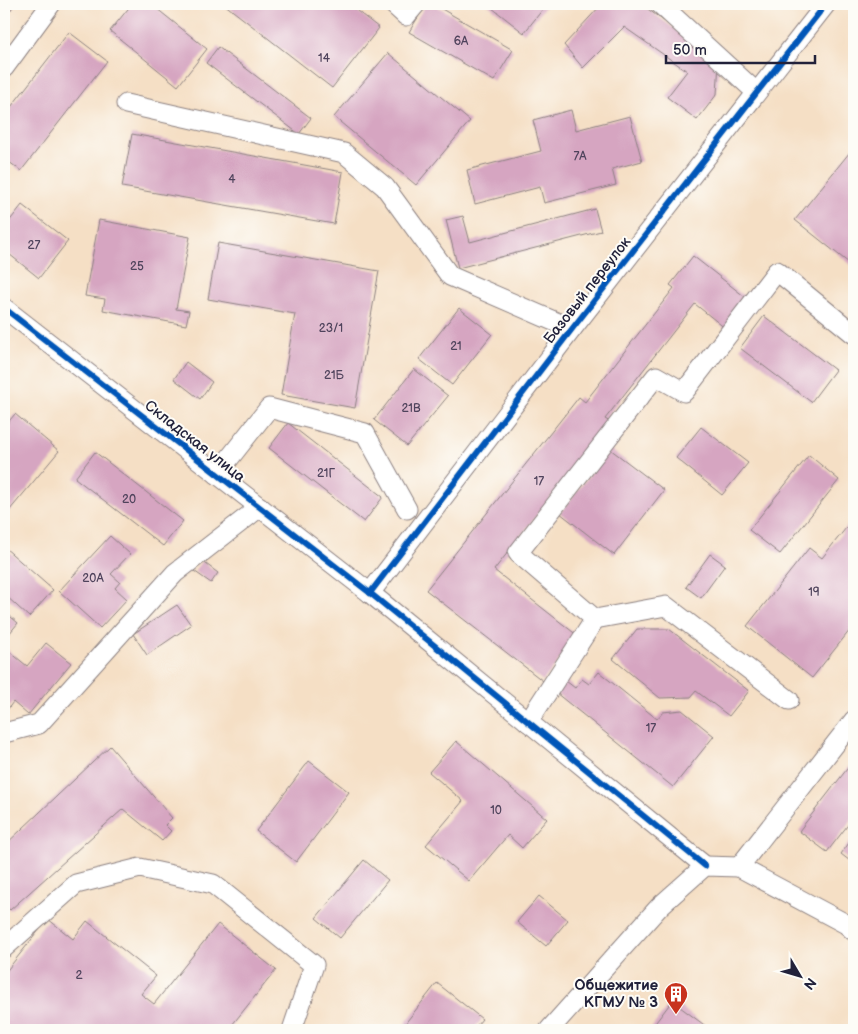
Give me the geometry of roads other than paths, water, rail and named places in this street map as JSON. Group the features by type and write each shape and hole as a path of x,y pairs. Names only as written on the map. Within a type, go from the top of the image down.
{"street":[{"path":"4,68 51,4"},
{"path":"393,4 406,16 416,4"},
{"path":"660,4 756,92"},
{"name":"Базовый переулок","path":"370,593 826,4"},
{"path":"126,104 344,153 385,187 450,276 572,330"},
{"path":"595,619 518,553 656,376 684,392 777,271 854,334"},
{"name":"Складская улица","path":"4,308 370,593 706,866"},
{"path":"217,474 269,408 364,433 407,509"},
{"path":"4,733 40,724 175,572 260,507"},
{"path":"528,722 595,619 666,606 789,700"},
{"path":"739,867 854,720"},
{"path":"550,1030 660,906 706,866 739,867 851,923"},
{"path":"4,948 76,884 140,868 213,884 314,965 292,1030"}],"place":[{"name":"Общежитие КГМУ № 3","path":"676,1015"}]}
